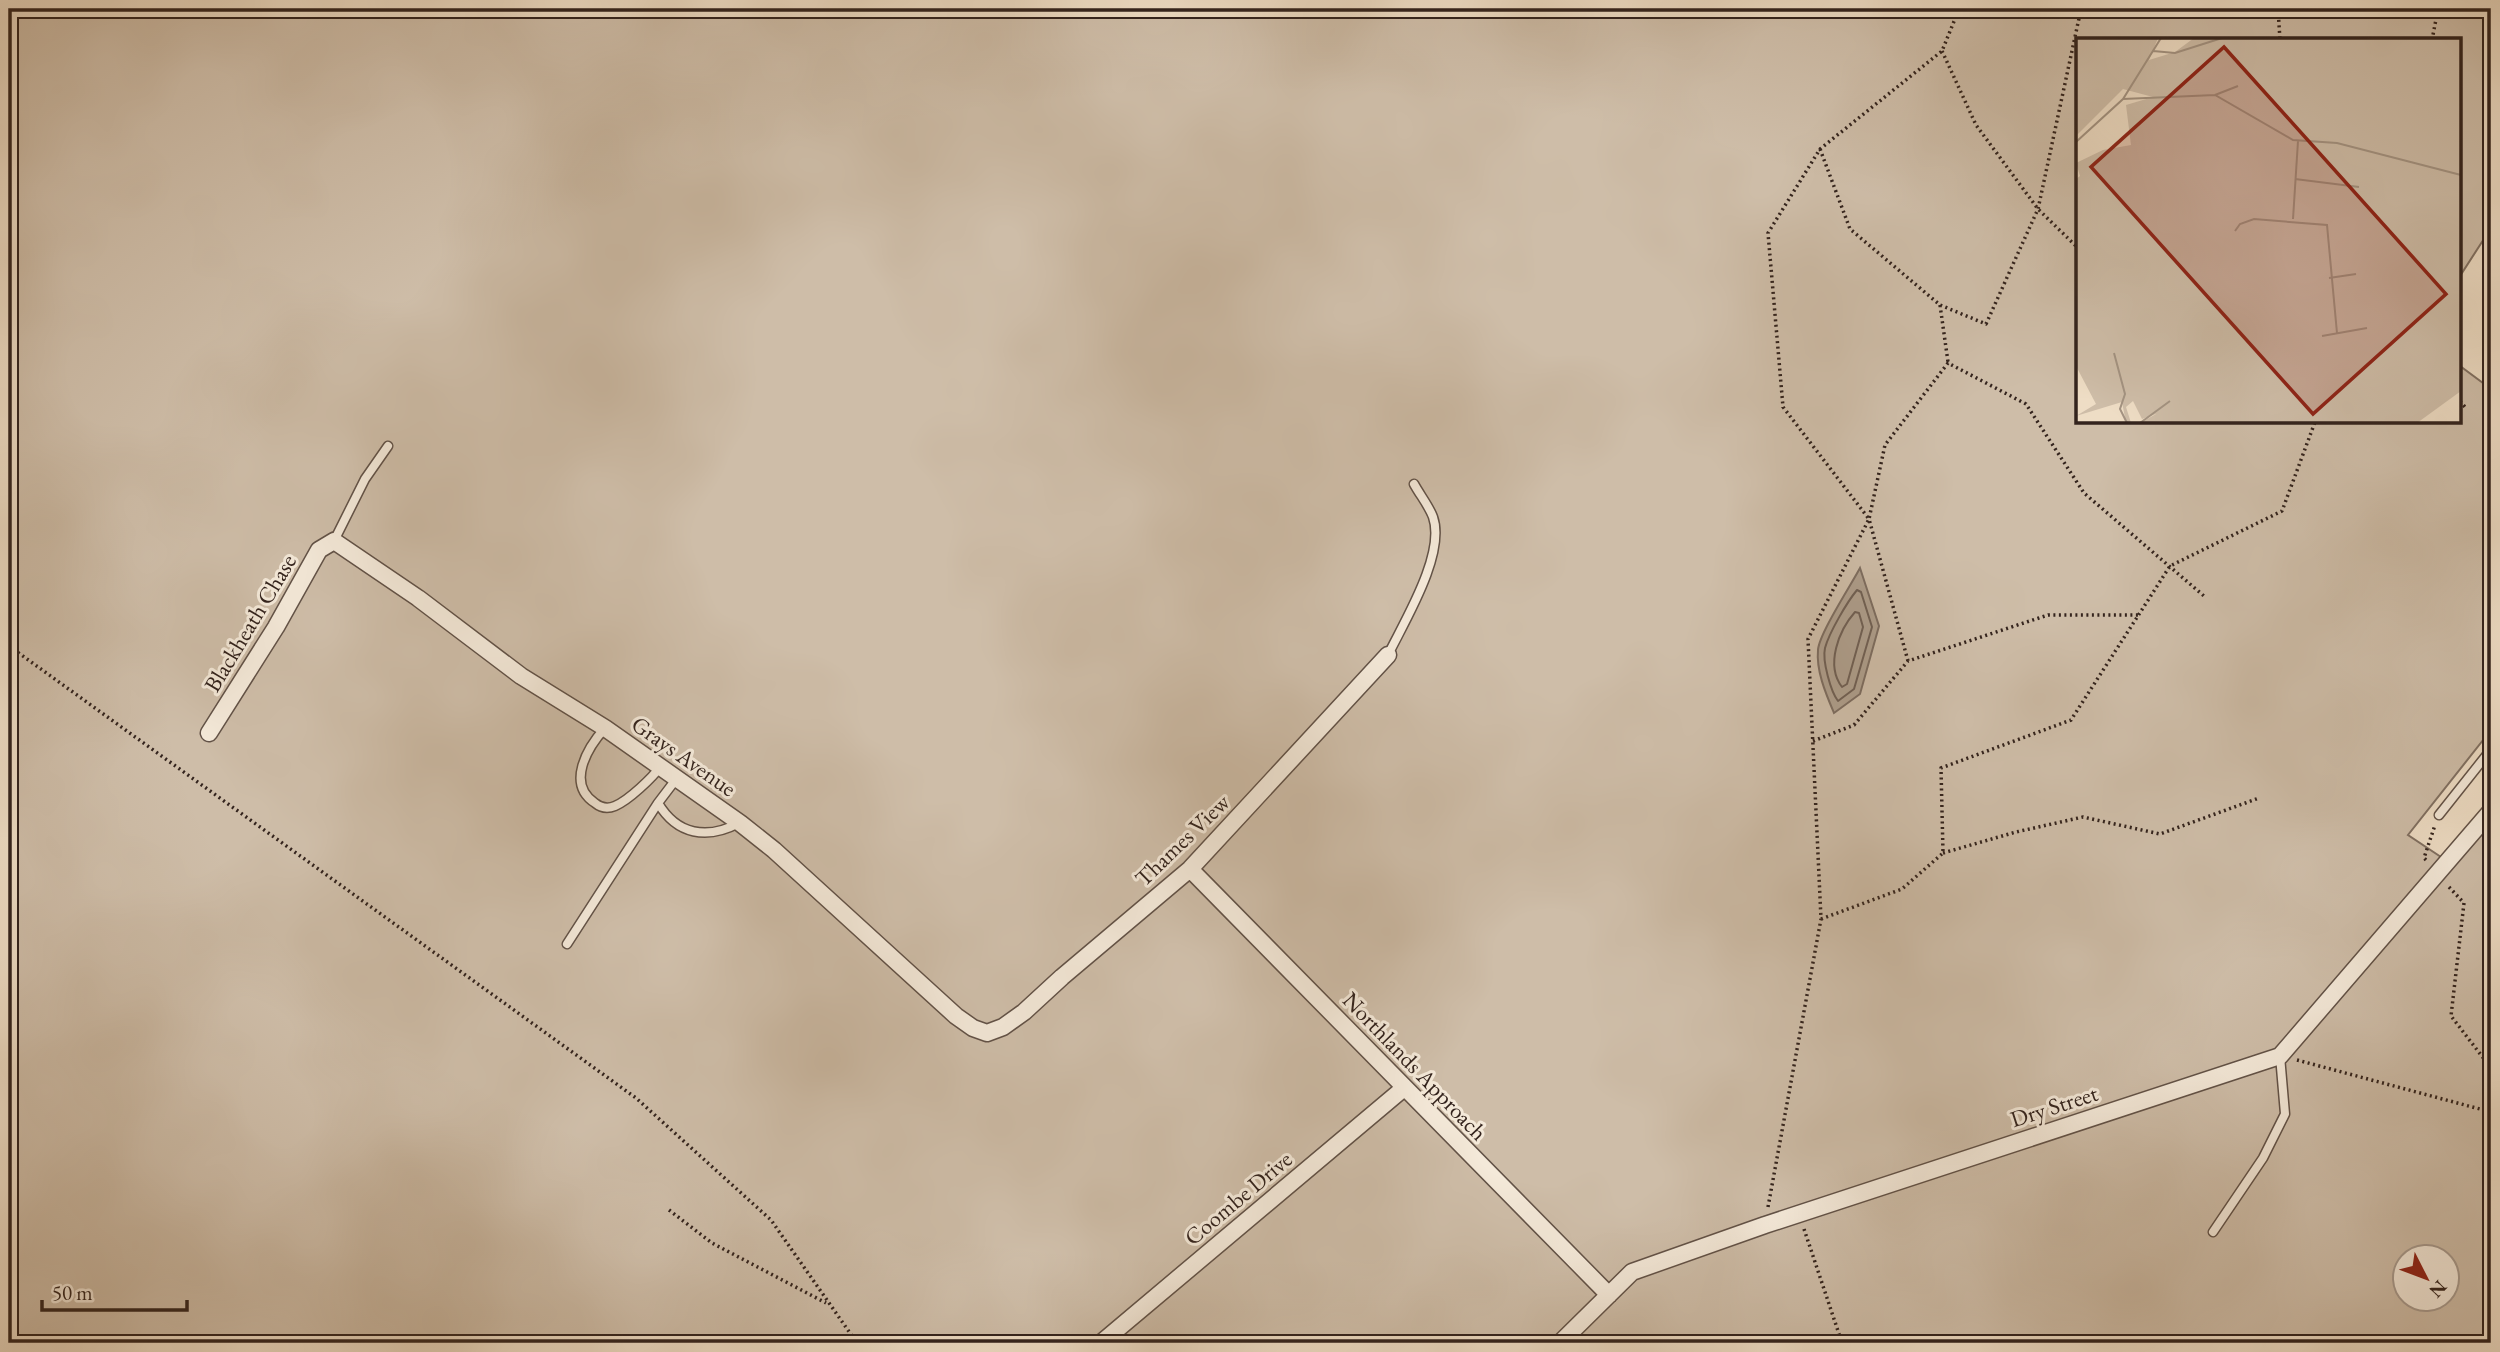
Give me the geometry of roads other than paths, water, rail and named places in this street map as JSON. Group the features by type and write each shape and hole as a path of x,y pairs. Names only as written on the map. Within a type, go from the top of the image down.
{"street":[{"name":"Grays Avenue","path":"334,541 418,598 521,676 605,728 740,823 774,850 956,1016 973,1028 987,1033"},
{"name":"Blackheath Chase","path":"209,733 276,627 319,550 334,541"},
{"name":"Thames View","path":"987,1033 1003,1027 1024,1012 1190,869 1388,655"},
{"path":"2280,1056 2491,811"},
{"name":"Northlands Approach","path":"1190,869 1609,1295"},
{"name":"Dry Street","path":"1560,1343 1632,1272 1765,1225 2280,1056"},
{"name":"Coombe Drive","path":"1101,1343 1404,1088"}],"lane":[{"path":"334,541 365,479 388,446"},
{"path":"1388,655 1428,569 1433,550 1433,518 1414,484"},
{"path":"605,728 582,764 579,775 584,794 594,803 603,808 614,806 661,766"},
{"path":"2439,815 2489,752 2491,753"},
{"path":"567,944 677,778"},
{"path":"658,803 675,823 698,834 726,830 740,823"},
{"path":"2213,1232 2263,1158 2285,1114 2280,1056"}],"water":[{"path":"1860,568 1879,626 1860,694 1834,713 1820,674 1818,650 1829,622"}]}
